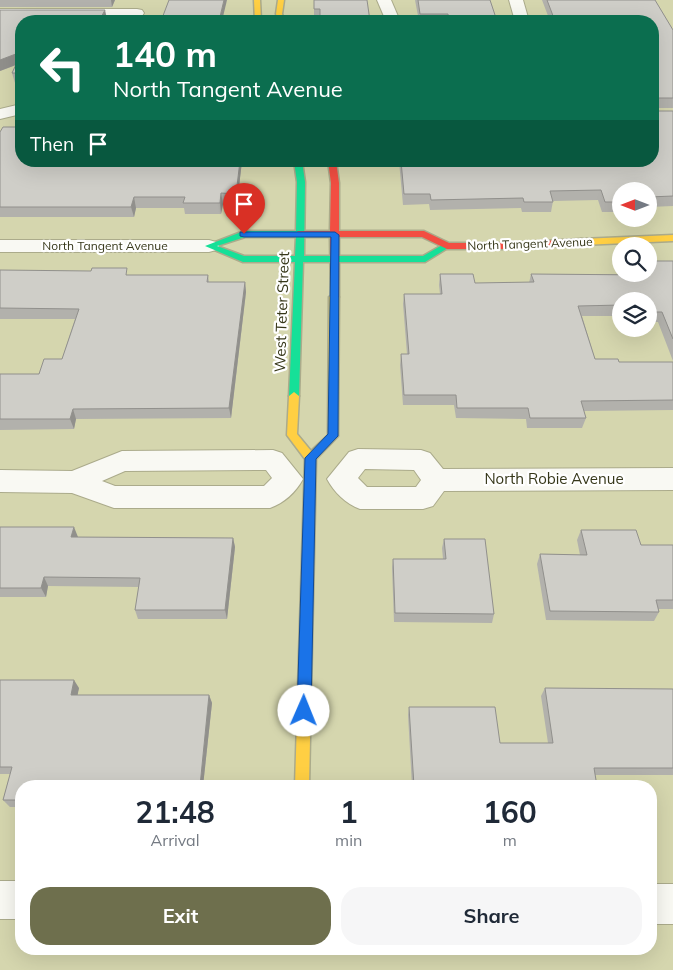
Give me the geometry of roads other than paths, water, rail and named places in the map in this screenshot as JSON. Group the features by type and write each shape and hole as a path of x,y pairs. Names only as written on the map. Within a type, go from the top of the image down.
{"street":[{"path":"257,0 258,15"},
{"path":"279,15 281,0"},
{"path":"384,0 390,15"},
{"path":"516,0 520,15"},
{"path":"0,13 137,11"},
{"path":"0,114 15,110"},
{"name":"West Teter Street","path":"299,167 300,235 292,435 304,472"},
{"path":"0,481 74,482 114,496 270,496 304,472 333,436 335,183 333,167"},
{"name":"North Tangent Avenue","path":"0,246 209,246 244,234 424,234 447,246 505,246 673,238"},
{"name":"North Tangent Avenue","path":"209,246 243,259 425,259 447,246"},
{"path":"74,482 122,461 273,460 304,472 342,480 360,498 423,498 436,480 421,460 358,459 342,480"},
{"path":"302,780 304,472"},
{"name":"North Robie Avenue","path":"436,480 673,479"},
{"path":"0,900 15,900"},
{"path":"657,904 673,904"}]}
